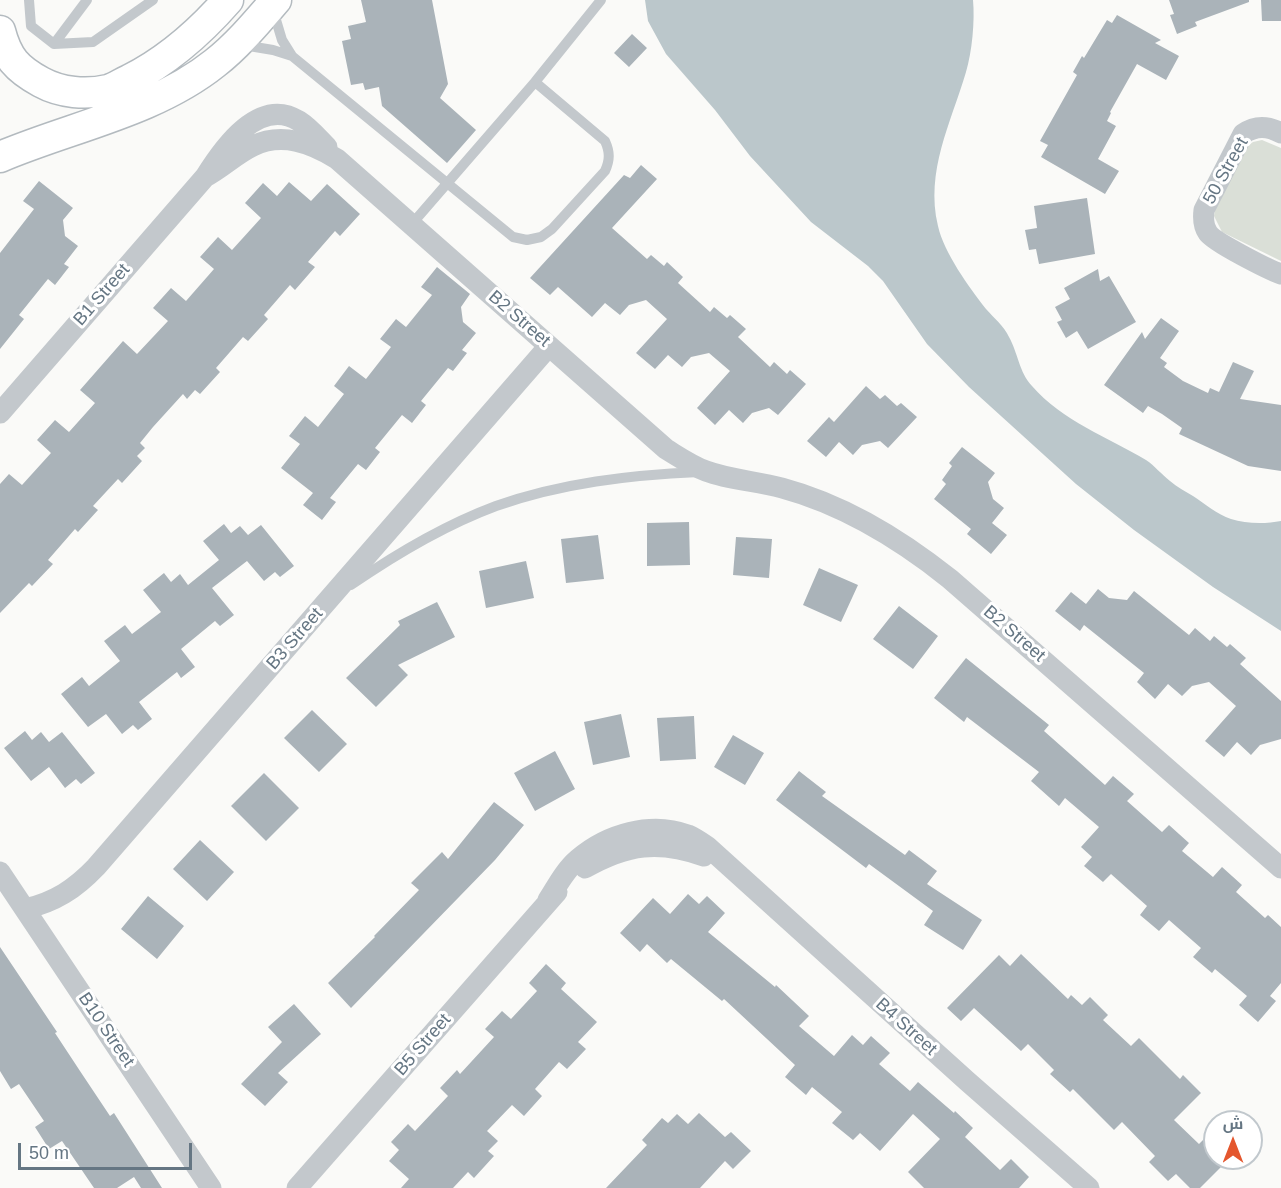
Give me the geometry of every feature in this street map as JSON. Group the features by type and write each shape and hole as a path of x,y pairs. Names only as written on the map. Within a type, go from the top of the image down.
{"street":[{"path":"0,31 4,50 24,73 50,87 80,93 110,89 136,76 171,53 209,21 228,0"},
{"path":"0,157 130,111 174,89 215,63 274,2"},
{"name":"B1 Street","path":"0,413 205,177 226,147 252,122 276,115 300,122 337,159"},
{"name":"50 Street","path":"1281,133 1264,127 1243,134 1204,210 1203,218 1208,233 1213,239 1281,274"},
{"name":"B2 Street","path":"337,159 666,449 706,471 782,487 818,500 888,534 920,555 1281,868"},
{"name":"B3 Street","path":"25,909 45,904 64,895 82,882 549,346"},
{"name":"B4 Street","path":"548,900 561,879 577,860 596,846 618,835 641,830 666,830 688,835 708,847 724,864 1089,1188"},
{"name":"B10 Street","path":"0,872 212,1188"},
{"name":"B5 Street","path":"297,1188 548,900"}],"lane":[{"path":"29,0 31,26 54,45 93,42 153,0"},
{"path":"54,45 87,0"},
{"path":"411,225 535,82 601,0"},
{"path":"274,2 276,22 282,40 292,56 501,230 513,237 527,240 541,237 552,229 605,171 610,161 610,151 605,141 535,82"},
{"path":"234,45 254,46 292,56"},
{"name":"B2 Street","path":"331,598 391,558 495,507 553,489 661,473 706,471"}],"shaded area":[{"path":"645,0 973,0 973,27 968,64 937,167 935,206 938,226 946,247 972,291 1007,333 1028,381 1057,409 1086,428 1146,460 1175,485 1231,519 1249,523 1281,521 1281,631 1213,587 1134,530 1076,484 969,387 927,344 883,281 868,266 811,222 750,156 715,110 666,54 648,21"},
{"path":"1262,140 1281,148 1281,261 1222,232 1214,216 1215,208 1246,147"}],"building":[{"path":"361,0 432,0 448,84 440,98 476,130 447,163 382,106 379,87 365,90 363,83 351,85 342,41 351,39 348,26 366,22"},
{"path":"1169,0 1249,0 1249,2 1195,22 1197,26 1177,34 1170,15 1174,14"},
{"path":"1261,0 1281,0 1281,21 1262,21"},
{"path":"1117,15 1161,40 1155,43 1179,56 1166,80 1137,64 1110,112 1107,121 1116,126 1098,159 1119,171 1105,194 1041,157 1048,145 1040,141 1077,75 1073,72 1082,56 1084,58 1107,20 1112,23"},
{"path":"632,34 647,48 629,67 614,53"},
{"path":"641,165 657,179 612,228 647,259 651,255 664,266 667,262 683,277 678,283 710,312 714,307 727,318 730,315 746,329 738,337 770,367 774,362 787,374 790,370 806,384 778,415 769,408 752,413 743,423 729,410 715,425 697,408 730,371 709,353 691,357 682,367 668,355 655,369 636,353 667,319 646,300 629,305 620,315 605,303 592,317 558,287 550,295 530,278 624,175 630,178"},
{"path":"39,181 73,208 63,220 65,236 78,246 64,264 69,267 55,285 48,279 19,315 24,319 0,349 0,253 34,209 23,201"},
{"path":"289,182 311,201 327,184 360,214 340,236 335,231 308,262 315,267 295,290 290,285 264,315 268,319 248,341 243,337 216,368 220,372 200,394 195,390 187,399 183,394 153,427 140,443 145,448 137,456 142,461 122,483 118,479 93,506 98,510 78,532 75,529 48,560 53,564 32,586 29,583 0,613 0,484 9,474 22,485 51,453 37,440 55,420 69,432 95,403 80,390 123,341 137,354 168,321 153,308 171,288 186,301 214,269 200,257 218,237 232,250 261,218 245,203 263,183 277,196"},
{"path":"1087,198 1095,254 1039,264 1036,249 1029,250 1025,230 1037,228 1034,206"},
{"path":"437,267 470,294 461,307 463,322 476,333 462,350 467,353 453,371 448,368 421,401 426,405 412,423 402,415 375,448 380,452 366,470 358,464 330,498 336,502 322,520 303,505 313,493 281,468 300,444 289,436 305,416 318,427 344,394 334,386 349,366 366,379 391,347 380,339 396,319 406,327 432,295 421,287"},
{"path":"1098,269 1100,281 1109,276 1136,322 1088,349 1077,331 1066,338 1057,322 1062,320 1055,307 1070,299 1064,288"},
{"path":"1161,318 1179,331 1160,358 1167,363 1164,367 1183,381 1208,393 1210,388 1219,392 1233,362 1254,371 1240,399 1281,405 1281,471 1248,466 1179,434 1182,428 1162,414 1148,406 1143,413 1104,385 1142,332 1145,339"},
{"path":"866,386 880,399 885,395 897,406 901,403 917,417 888,448 880,441 862,445 853,455 839,442 826,457 807,441 829,417 834,422"},
{"path":"962,447 995,473 988,482 993,499 1004,508 992,523 1007,535 991,554 967,534 971,529 934,499 946,484 942,480 952,466 949,463"},
{"path":"689,522 690,565 647,566 647,523"},
{"path":"224,524 231,533 240,526 248,535 261,525 294,566 280,577 275,572 264,581 247,561 212,588 234,615 220,626 215,621 181,649 195,667 181,678 177,672 139,702 152,719 138,730 133,725 122,734 106,714 88,727 61,694 82,677 89,686 120,661 104,641 125,625 132,634 161,612 143,590 164,573 171,582 180,574 188,585 219,560 203,541"},
{"path":"598,535 604,579 566,583 561,539"},
{"path":"736,537 772,539 769,578 733,575"},
{"path":"526,561 534,598 486,608 479,571"},
{"path":"819,568 858,585 841,622 803,605"},
{"path":"1098,589 1109,598 1127,600 1134,591 1189,635 1195,628 1210,641 1214,636 1227,647 1230,644 1246,658 1240,664 1281,701 1281,739 1260,745 1251,755 1237,742 1224,757 1205,741 1236,706 1209,682 1192,686 1182,696 1168,684 1155,699 1137,682 1144,673 1084,625 1080,631 1055,611 1071,592 1086,604"},
{"path":"437,602 455,637 398,665 408,675 376,707 346,678 400,625 398,621"},
{"path":"899,606 938,636 913,669 873,639"},
{"path":"966,658 1049,725 1044,731 1105,785 1113,776 1134,794 1127,801 1162,832 1169,825 1189,843 1182,851 1213,877 1222,867 1242,885 1236,892 1265,918 1268,915 1281,927 1281,983 1270,996 1276,1001 1258,1022 1239,1005 1247,996 1215,969 1212,973 1193,957 1201,948 1169,920 1159,931 1140,915 1147,906 1111,874 1103,882 1084,866 1092,857 1081,847 1099,827 1065,798 1059,806 1031,781 1039,772 967,717 964,722 934,698"},
{"path":"312,710 347,744 319,772 284,738"},
{"path":"621,714 630,757 593,765 584,722"},
{"path":"694,716 696,759 660,761 657,718"},
{"path":"25,731 32,740 41,732 49,742 62,732 95,773 81,784 76,779 65,788 49,767 31,781 4,748"},
{"path":"733,735 764,753 745,785 714,767"},
{"path":"555,751 575,789 535,811 514,773"},
{"path":"799,771 826,792 822,796 905,855 909,850 937,871 927,884 982,920 963,950 924,925 933,911 869,864 866,868 776,800"},
{"path":"264,773 299,808 266,841 231,806"},
{"path":"494,802 524,825 495,860 351,1008 328,983 419,890 411,883 442,852 448,859"},
{"path":"200,840 234,872 207,901 173,869"},
{"path":"688,894 699,904 707,896 725,913 708,932 775,987 776,985 809,1016 799,1026 834,1056 852,1035 863,1045 871,1036 890,1053 879,1064 910,1091 918,1082 954,1113 955,1111 973,1128 965,1137 1000,1170 1011,1159 1029,1177 1019,1188 924,1188 908,1172 940,1139 913,1114 880,1151 860,1133 853,1140 832,1123 842,1112 812,1087 806,1095 785,1077 795,1065 724,999 722,1001 671,959 667,963 647,944 640,952 620,933 653,898 670,914"},
{"path":"148,896 184,926 157,959 121,929"},
{"path":"0,947 110,1116 114,1113 162,1188 141,1188 134,1177 117,1188 94,1188 62,1141 49,1149 35,1127 44,1121 19,1084 11,1089 0,1071"},
{"path":"1021,954 1068,999 1071,995 1082,1005 1090,997 1108,1015 1103,1020 1131,1046 1139,1038 1180,1079 1183,1075 1201,1093 1174,1120 1199,1144 1203,1140 1203,1170 1218,1170 1200,1188 1190,1188 1176,1174 1168,1181 1149,1162 1155,1156 1122,1122 1114,1130 1073,1089 1070,1092 1050,1074 1054,1070 1028,1044 1021,1051 974,1008 961,1021 947,1008 999,955 1010,966"},
{"path":"546,964 566,983 561,989 597,1022 578,1042 586,1049 567,1069 559,1062 535,1089 542,1096 524,1116 512,1105 487,1131 498,1141 488,1151 494,1156 474,1178 468,1172 453,1188 401,1188 409,1179 389,1161 399,1150 391,1142 408,1124 415,1131 448,1096 440,1088 457,1070 460,1074 494,1037 485,1029 502,1011 511,1019 537,991 529,983"},
{"path":"294,1004 321,1034 278,1073 288,1082 265,1106 241,1084 282,1042 268,1027"},
{"path":"699,1113 725,1137 731,1132 751,1151 733,1169 725,1161 700,1188 606,1188 647,1145 642,1140 662,1118 668,1123 677,1114 688,1124"}]}
